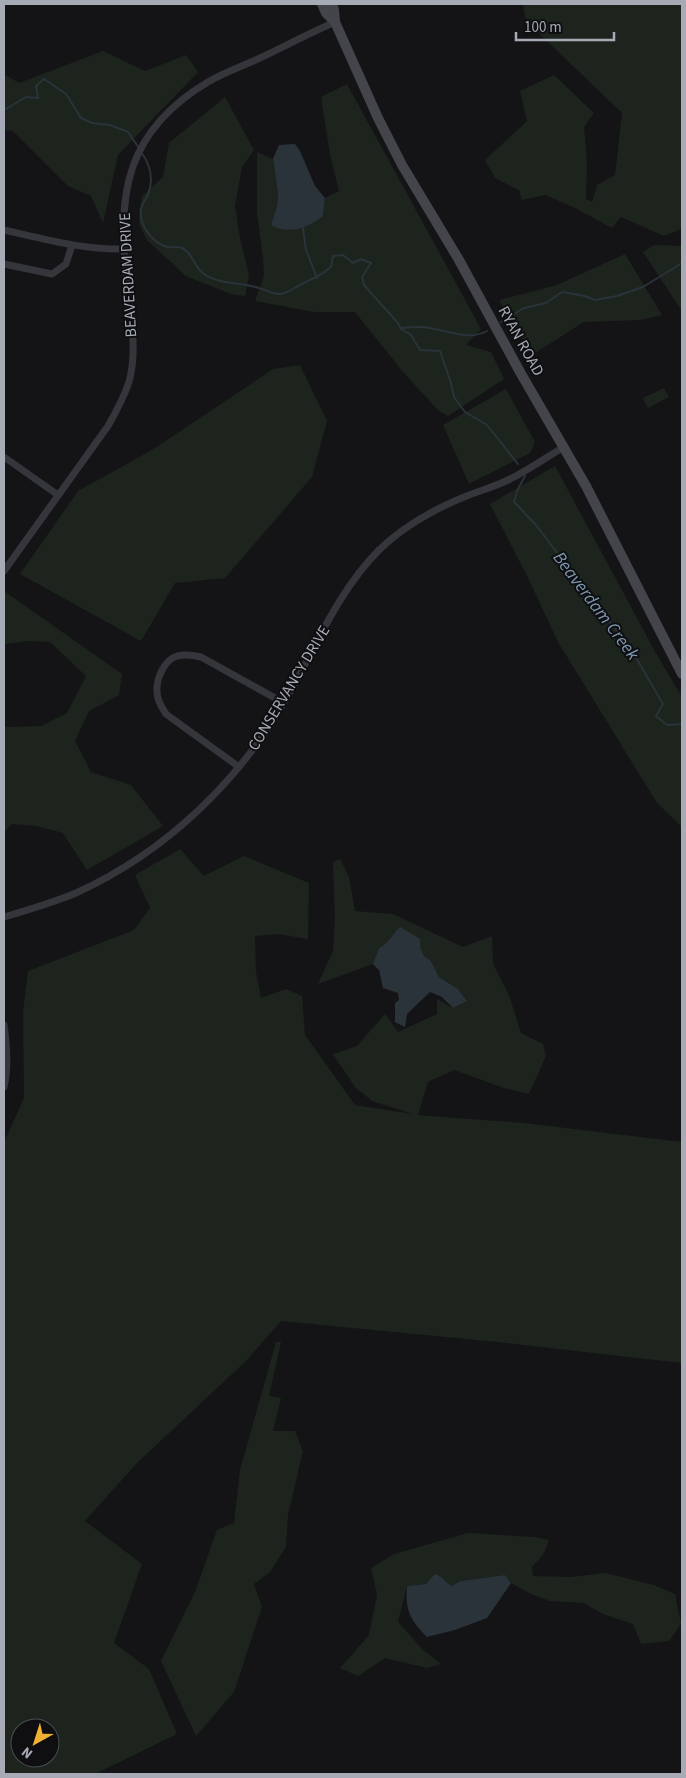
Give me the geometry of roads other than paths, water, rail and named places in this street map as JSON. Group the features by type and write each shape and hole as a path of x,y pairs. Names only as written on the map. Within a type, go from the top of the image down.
{"main road":[{"name":"RYAN ROAD","path":"322,4 326,13 335,22"},
{"name":"RYAN ROAD","path":"332,4 335,22 378,118 402,165 459,260 520,372 564,447 627,564 682,674"}],"street":[{"name":"BEAVERDAM DRIVE","path":"4,571 108,426 119,407 129,381 132,324 124,249 124,199 131,169 142,146 174,106 210,81 335,22"},
{"path":"4,230 72,246 96,249 124,249"},
{"path":"4,264 52,274 66,264 72,246"},
{"name":"CONSERVANCY DRIVE","path":"4,917 47,904 106,877 153,848 188,821 222,787 267,730 345,593 379,551 403,530 422,517 442,506 508,480 564,447"},
{"path":"4,457 58,495"},
{"path":"239,767 166,714 157,693 158,680 164,667 171,659 178,656 190,655 201,657 284,703"},
{"path":"4,1025 6,1042 4,1087"}],"waterway":[{"name":"Beaverdam Creek","path":"4,110 26,97 38,98 36,86 44,79 66,94 81,118 92,123 110,125 128,132 139,148"},
{"name":"Beaverdam Creek","path":"141,152 149,167 151,178 148,196 142,205 141,211 142,221 146,230 152,238 161,244 167,247 180,247 186,250 198,268 210,278 281,294 319,276 331,267 333,256 343,255 353,263 361,259 371,263 362,277 364,285 398,323 401,329 411,335 420,350 440,351 454,397 465,412 487,425 518,464"},
{"path":"303,228 306,250 317,278"},
{"path":"501,322 524,308 546,303 562,292 585,296 595,300 617,296 643,287 682,263"},
{"path":"402,328 426,327 466,335 480,334 487,331"},
{"name":"Beaverdam Creek","path":"525,476 514,502 536,525 581,584 598,602 607,619 628,644 663,704 656,716 667,725 682,724"}]}
